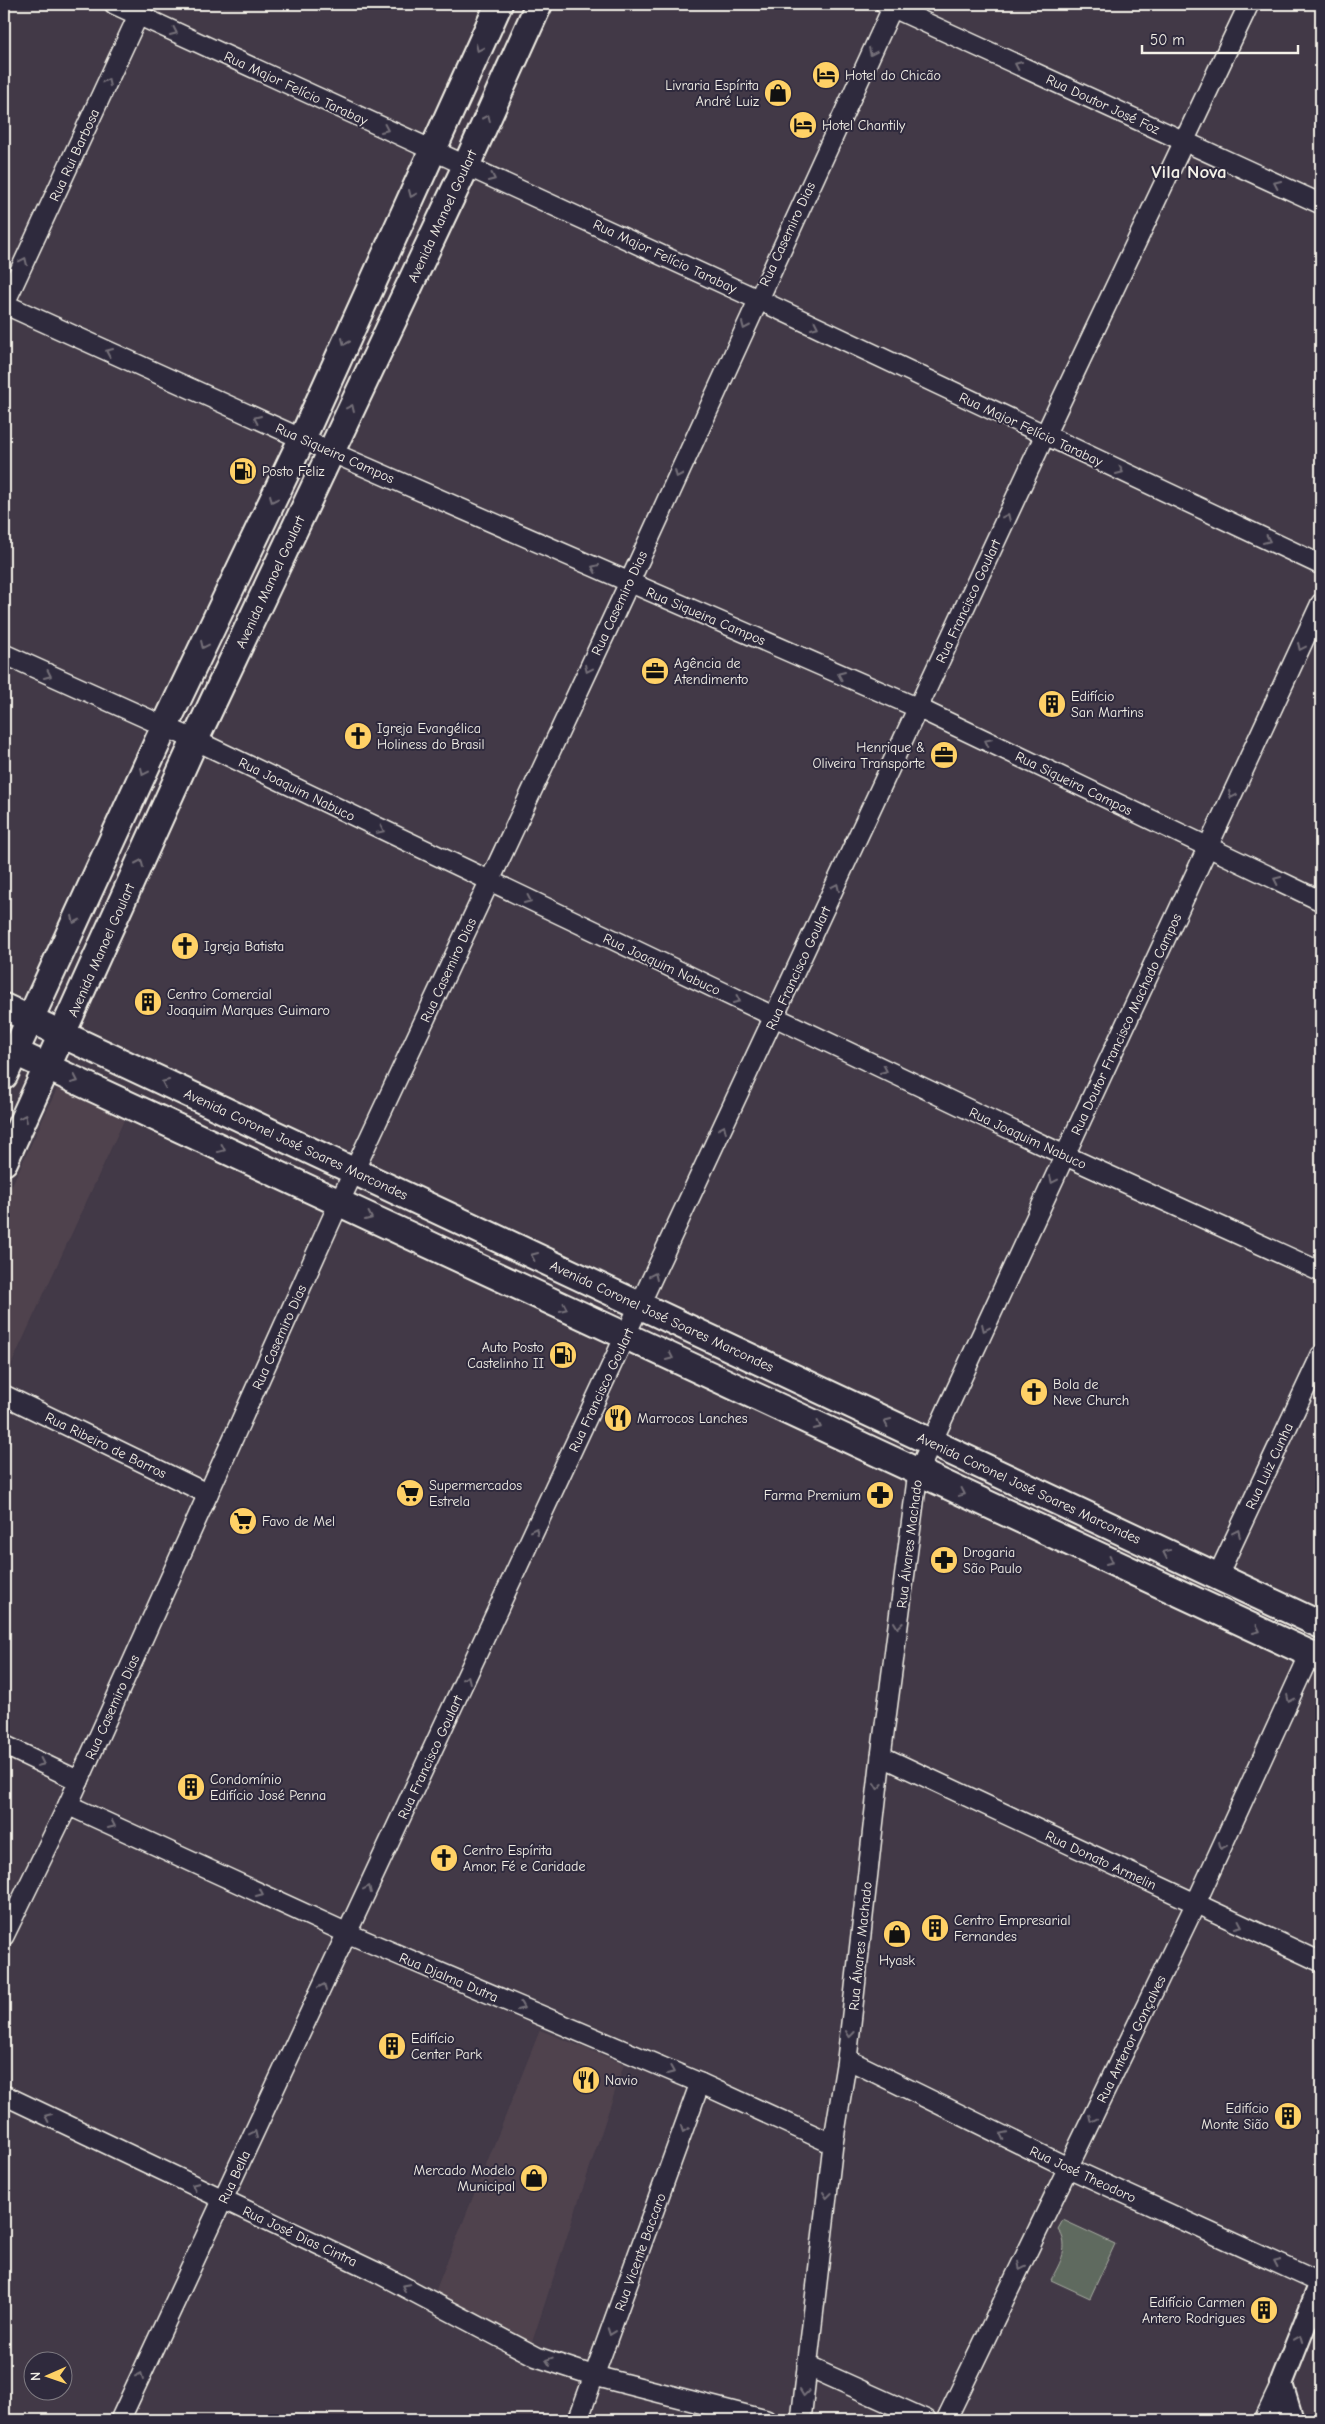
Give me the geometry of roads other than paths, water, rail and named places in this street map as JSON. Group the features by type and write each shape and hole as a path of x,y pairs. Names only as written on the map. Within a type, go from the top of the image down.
{"main road":[{"path":"499,4 302,439 164,728 29,1019 7,1058 48,1068 1316,1657"},
{"name":"Avenida Manoel Goulart","path":"4,1162 195,740 466,166 539,4"},
{"name":"Avenida Coronel José Soares Marcondes","path":"4,1007 1321,1625"},
{"path":"1183,1595 1207,1572"}],"street":[{"name":"Rua Major Felício Tarabay","path":"114,4 141,10 432,150 757,299 1321,566"},
{"name":"Rua Francisco Goulart","path":"348,1933 1045,435 1249,4"},
{"name":"Rua Doutor José Foz","path":"890,5 1321,204"},
{"name":"Rua Casemiro Dias","path":"4,1936 79,1781 339,1203 629,583 890,5"},
{"name":"Rua Rui Barbosa","path":"4,304 141,10"},
{"name":"Rua Siqueira Campos","path":"4,304 331,452 918,708 1321,901"},
{"name":"Rua Doutor Francisco Machado Campos","path":"918,1472 1321,603"},
{"name":"Rua Joaquim Nabuco","path":"4,654 164,728 195,740 1064,1155 1321,1272"},
{"name":"Rua Luiz Cunha","path":"1207,1572 1321,1355"},
{"name":"Rua Ribeiro de Barros","path":"4,1395 208,1494"},
{"name":"Rua Álvares Machado","path":"801,2420 833,2144 847,2059 881,1756 918,1472"},
{"name":"Rua Antenor Gonçalves","path":"946,2420 1316,1657"},
{"path":"4,1745 79,1781"},
{"name":"Rua Donato Armelin","path":"881,1756 1195,1905 1321,1962"},
{"name":"Rua Djalma Dutra","path":"68,1805 348,1933 700,2083 833,2144"},
{"name":"Rua Bella","path":"120,2420 348,1933"},
{"name":"Rua José Theodoro","path":"847,2059 1069,2168 1321,2283"},
{"name":"Rua Vicente Baccaro","path":"578,2420 700,2083"},
{"name":"Rua José Dias Cintra","path":"4,2095 376,2272 537,2357 595,2376 766,2420"},
{"path":"1264,2420 1281,2384 1321,2283"},
{"path":"807,2366 927,2420"},
{"path":"1281,2384 1292,2420"}],"place":[{"name":"Hotel do Chicão","path":"826,75"},
{"name":"Livraria Espírita André Luiz","path":"778,93"},
{"name":"Hotel Chantily","path":"803,125"},
{"name":"Posto Feliz","path":"243,471"},
{"name":"Agência de Atendimento","path":"655,671"},
{"name":"Edifício San Martins","path":"1052,704"},
{"name":"Igreja Evangélica Holiness do Brasil","path":"358,736"},
{"name":"Henrique & Oliveira Transporte","path":"944,755"},
{"name":"Igreja Batista","path":"185,946"},
{"name":"Centro Comercial Joaquim Marques Guimaro","path":"148,1002"},
{"name":"Auto Posto Castelinho II","path":"563,1355"},
{"name":"Bola de Neve Church","path":"1034,1392"},
{"name":"Marrocos Lanches","path":"618,1418"},
{"name":"Supermercados Estrela","path":"410,1493"},
{"name":"Farma Premium","path":"880,1495"},
{"name":"Favo de Mel","path":"243,1521"},
{"name":"Drogaria São Paulo","path":"944,1560"},
{"name":"Condomínio Edifício José Penna","path":"191,1787"},
{"name":"Centro Espírita Amor, Fé e Caridade","path":"444,1858"},
{"name":"Centro Empresarial Fernandes","path":"935,1928"},
{"name":"Hyask","path":"897,1934"},
{"name":"Edifício Center Park","path":"392,2046"},
{"name":"Navio","path":"586,2080"},
{"name":"Edifício Monte Sião","path":"1288,2116"},
{"name":"Mercado Modelo Municipal","path":"534,2178"},
{"name":"Edifício Carmen Antero Rodrigues","path":"1264,2310"}],"district":[{"name":"Vila Nova","path":"1189,171"}]}
